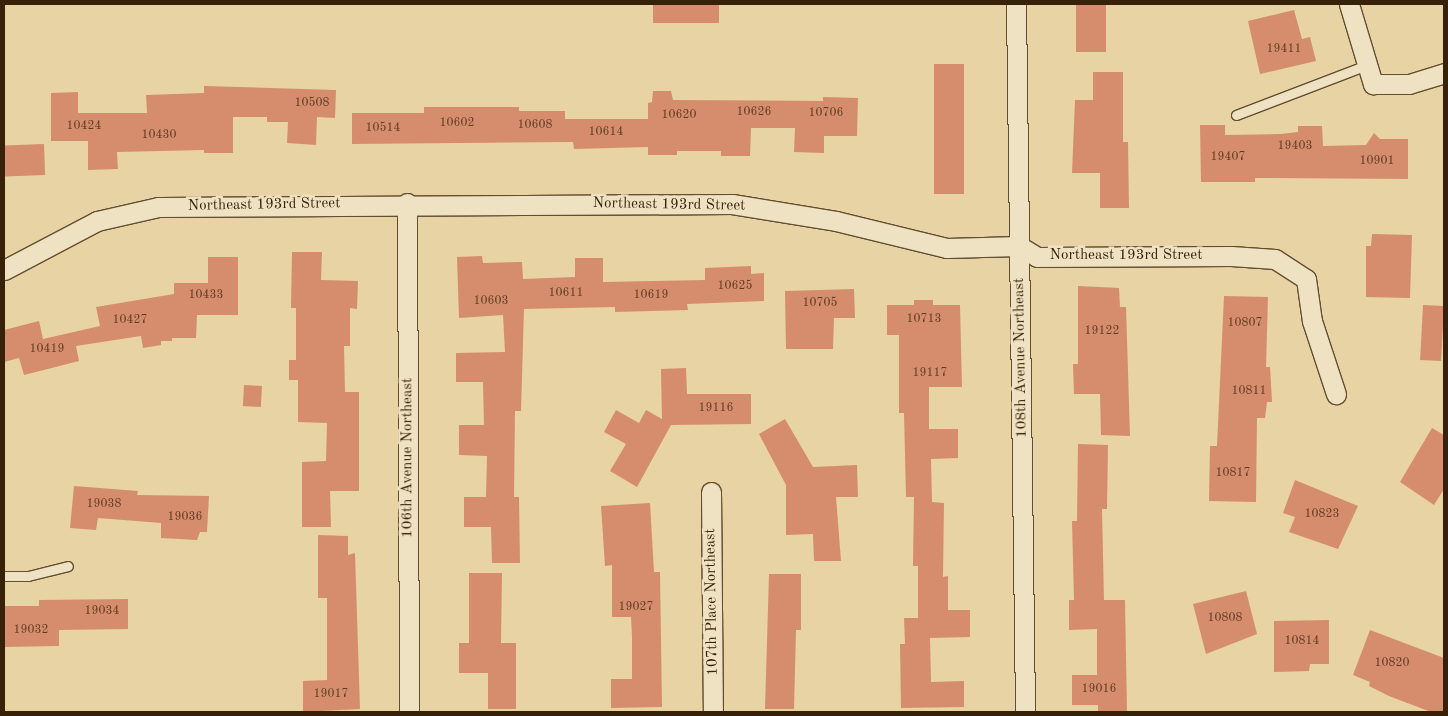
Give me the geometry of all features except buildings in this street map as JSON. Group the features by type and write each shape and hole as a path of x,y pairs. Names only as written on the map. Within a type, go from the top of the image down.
{"street":[{"name":"108th Avenue Northeast","path":"1016,4 1025,712"},
{"path":"1349,4 1373,84 1409,84 1444,73"},
{"name":"Northeast 193rd Street","path":"4,270 97,221 158,207 407,203 732,204 836,221 947,248 1020,246 1037,257 1231,256 1275,260 1306,279 1312,321 1336,394"},
{"name":"106th Avenue Northeast","path":"407,203 409,712"},
{"name":"107th Place Northeast","path":"711,492 713,712"}],"lane":[{"path":"1236,115 1367,65"},
{"path":"4,576 28,576 68,566"}]}
